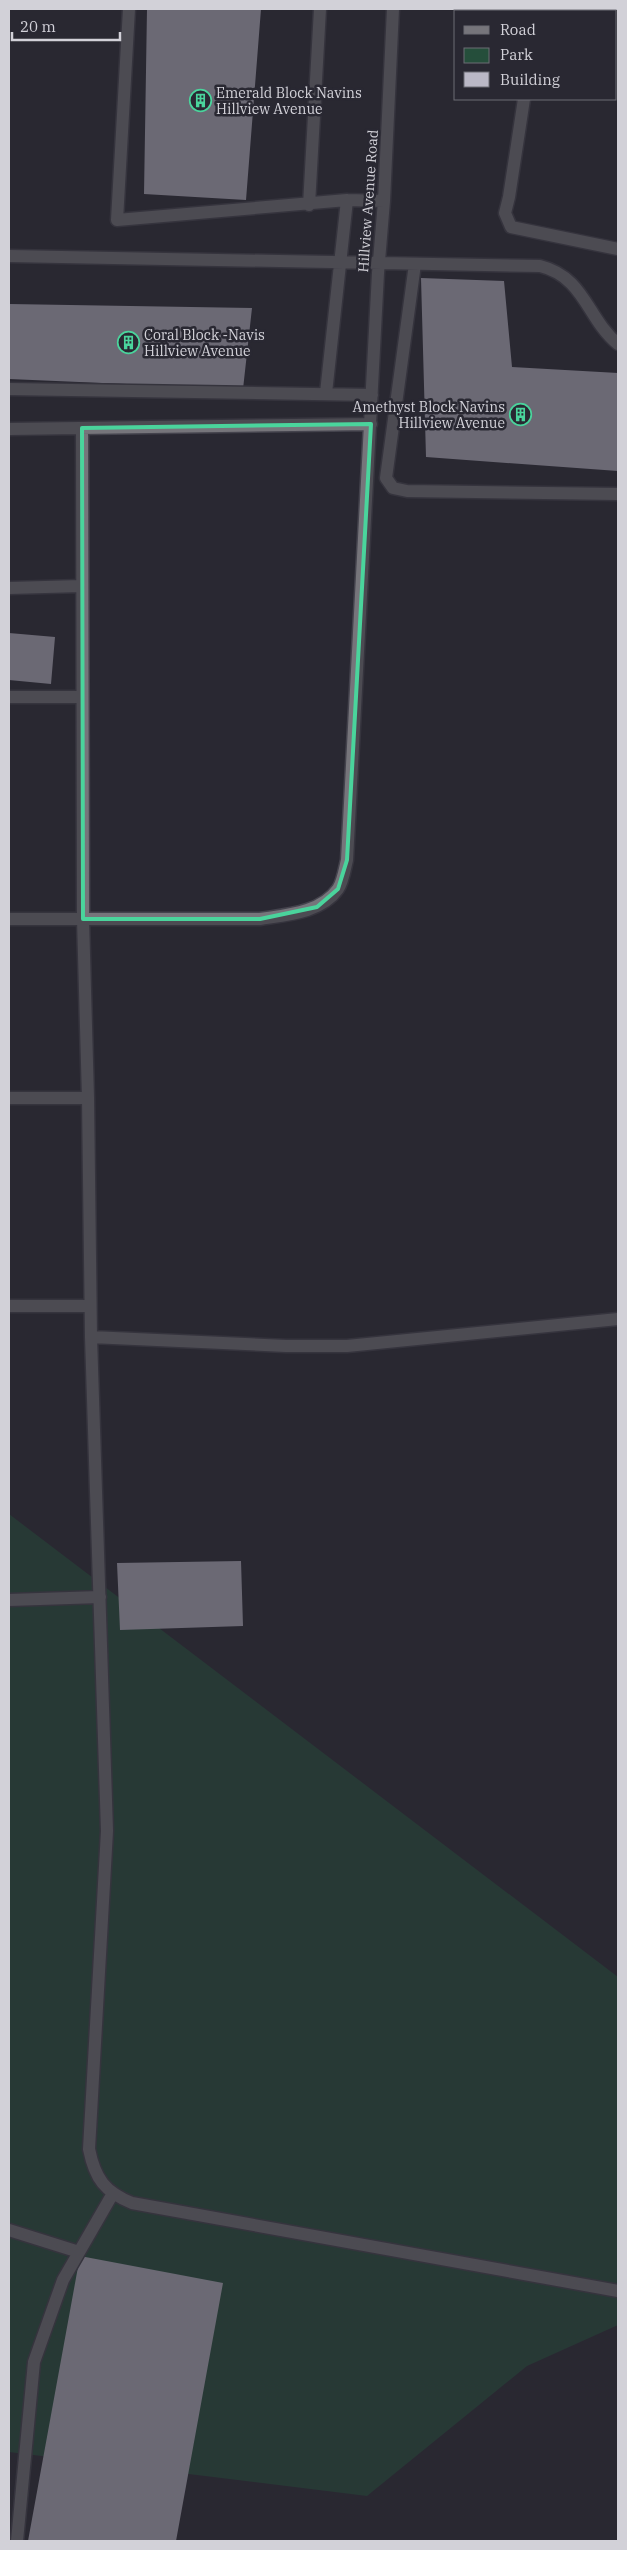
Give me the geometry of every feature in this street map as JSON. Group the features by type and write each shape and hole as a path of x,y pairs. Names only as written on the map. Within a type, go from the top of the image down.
{"street":[{"path":"129,9 117,220 309,205 347,200 384,201"},
{"path":"309,205 320,9"},
{"name":"Hillview Avenue Road","path":"9,919 260,919 295,914 317,906 338,889 347,860 379,262 384,201 392,9"},
{"path":"524,100 510,197 505,213 511,227 618,249"},
{"path":"326,394 347,200"},
{"path":"9,256 540,266 556,270 575,286 606,334 618,344"},
{"path":"415,264 386,478 392,488 407,491 618,494"},
{"path":"9,389 372,395"},
{"path":"9,429 371,424"},
{"path":"82,428 83,919 88,1098 90,1306 107,1831 89,2149 92,2164 112,2195 132,2203 618,2291"},
{"path":"9,588 82,586"},
{"path":"9,698 82,697"},
{"path":"9,1098 88,1098"},
{"path":"9,1306 90,1306"},
{"path":"91,1337 286,1346 347,1346 618,1319"},
{"path":"9,1600 100,1597"},
{"path":"17,2541 34,2362 63,2280 112,2195"},
{"path":"9,2230 79,2252"}],"highlighted area":[{"path":"371,424 347,860 338,889 317,907 260,919 83,919 82,428"}],"green space":[{"path":"9,1514 618,1977 618,2325 527,2366 367,2496 9,2452"}],"building":[{"name":"Emerald Block Navins Hillview Avenue","path":"147,9 261,9 246,200 144,194"},
{"name":"Amethyst Block Navins Hillview Avenue","path":"421,278 504,281 512,367 618,373 618,471 426,457"},
{"name":"Coral Block -Navis Hillview Avenue","path":"9,304 252,308 243,389 9,379"},
{"path":"9,633 55,637 51,684 9,680"},
{"path":"241,1561 243,1626 120,1630 117,1563"},
{"path":"80,2256 223,2283 176,2541 28,2541"}],"place":[{"name":"Emerald Block Navins Hillview Avenue","path":"200,101"},
{"name":"Coral Block -Navis Hillview Avenue","path":"128,343"},
{"name":"Amethyst Block Navins Hillview Avenue","path":"521,415"}]}
